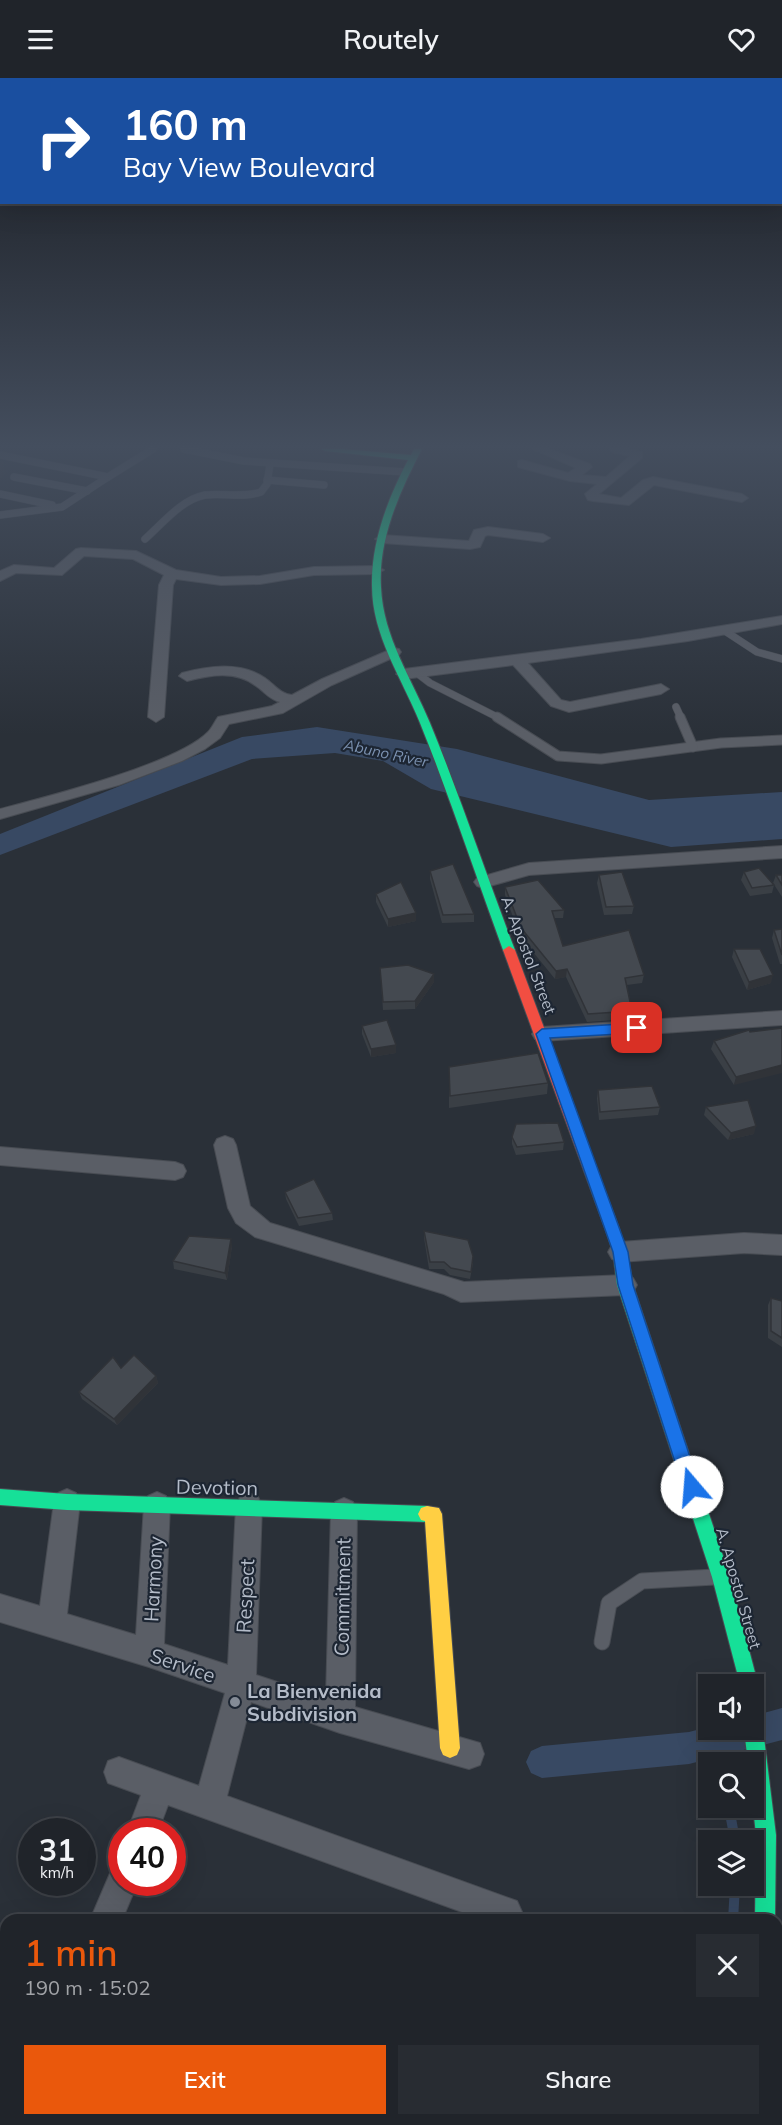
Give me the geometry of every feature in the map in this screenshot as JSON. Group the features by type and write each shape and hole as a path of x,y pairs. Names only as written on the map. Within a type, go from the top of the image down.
{"street":[{"name":"A. Apostol Street","path":"380,545 377,570 383,630 394,652 411,673 429,733 483,882 542,1034 620,1252 625,1285 721,1577 746,1674"},
{"path":"0,578 14,569 57,572 81,552 136,555 172,574 221,581 260,580 314,571 377,570"},
{"path":"156,717 166,585 172,574"},
{"path":"411,673 517,661 725,631 782,620"},
{"path":"0,814 148,769 195,748 213,735 224,720 277,710 394,652"},
{"path":"517,661 556,703 569,707 661,688"},
{"path":"187,676 234,671 249,675 279,698 294,700"},
{"path":"483,882 530,869 782,852"},
{"path":"542,1034 782,1018"},
{"path":"225,1145 239,1208 244,1216 263,1230 451,1286 461,1292 625,1285"},
{"path":"0,1156 176,1171"},
{"path":"620,1252 744,1242 782,1245"},
{"name":"Devotion","path":"0,1497 67,1502 249,1506 433,1514 459,1751"},
{"path":"52,1625 67,1502"},
{"name":"Harmony","path":"149,1653 158,1505"},
{"name":"Respect","path":"209,1804 241,1686 249,1506"},
{"name":"Commitment","path":"340,1718 344,1511"},
{"name":"Service","path":"0,1608 149,1653 340,1718 459,1751"},
{"path":"755,1740 766,1835 765,1914"},
{"path":"119,1772 501,1914"},
{"path":"148,1818 160,1787"},
{"path":"109,1914 116,1896"}],"lane":[{"path":"725,631 757,652 782,659"},
{"path":"411,673 486,710 558,756 601,759 693,747 782,740"},
{"path":"676,707 693,747"},
{"path":"602,1641 609,1603 642,1581 721,1577"}],"water":[{"name":"Abuno River","path":"317,727 457,749 649,800 782,792 782,839 671,847 431,789 383,761 335,753 252,759 0,855 0,834 242,737"}],"building":[{"path":"453,864 474,914 443,915 430,871"},
{"path":"759,868 774,885 752,888 744,872"},
{"path":"622,872 634,906 606,907 599,875"},
{"path":"776,875 782,875 782,885"},
{"path":"538,880 564,910 552,911 563,946 629,930 644,975 625,978 632,1011 588,1014 567,969 556,971 521,928 505,887"},
{"path":"401,882 416,913 388,919 376,894"},
{"path":"782,929 782,955 774,930"},
{"path":"734,949 760,949 773,975 749,982"},
{"path":"408,965 434,974 415,1001 383,1002 380,968"},
{"path":"387,1020 396,1045 371,1049 362,1026"},
{"path":"782,1028 782,1065 736,1077 714,1041 749,1030 750,1032"},
{"path":"538,1053 548,1083 450,1096 449,1067"},
{"path":"652,1086 660,1107 600,1112 598,1090"},
{"path":"748,1100 756,1126 731,1133 706,1107"},
{"path":"558,1123 564,1142 517,1147 512,1137 516,1124"},
{"path":"314,1179 332,1213 298,1218 285,1192"},
{"path":"424,1231 468,1240 473,1256 471,1272 451,1268 444,1262 430,1262"},
{"path":"189,1236 231,1239 225,1273 173,1261"},
{"path":"771,1298 782,1301 782,1338 771,1331"},
{"path":"134,1355 156,1376 114,1419 79,1392 113,1357 121,1368"}],"waterway":[{"path":"542,1762 689,1748 782,1724"},
{"path":"717,1741 719,1752"},
{"path":"731,1818 733,1830"},
{"path":"733,1914 734,1896"}],"traffic: fast":[{"path":"381,545 376,585 378,609 384,632 430,736 509,950"},
{"path":"613,1231 620,1252 625,1285 721,1577 746,1674"},
{"path":"0,1497 67,1502 427,1514"},
{"path":"755,1740 766,1835 765,1914"}],"traffic: slow":[{"path":"427,1514 433,1514 450,1748"}],"traffic: jam":[{"path":"509,950 613,1231"}],"place":[{"name":"La Bienvenida Subdivision","path":"235,1702"}],"route":[{"path":"637,1028 542,1034 620,1252 625,1285 692,1487"}]}
